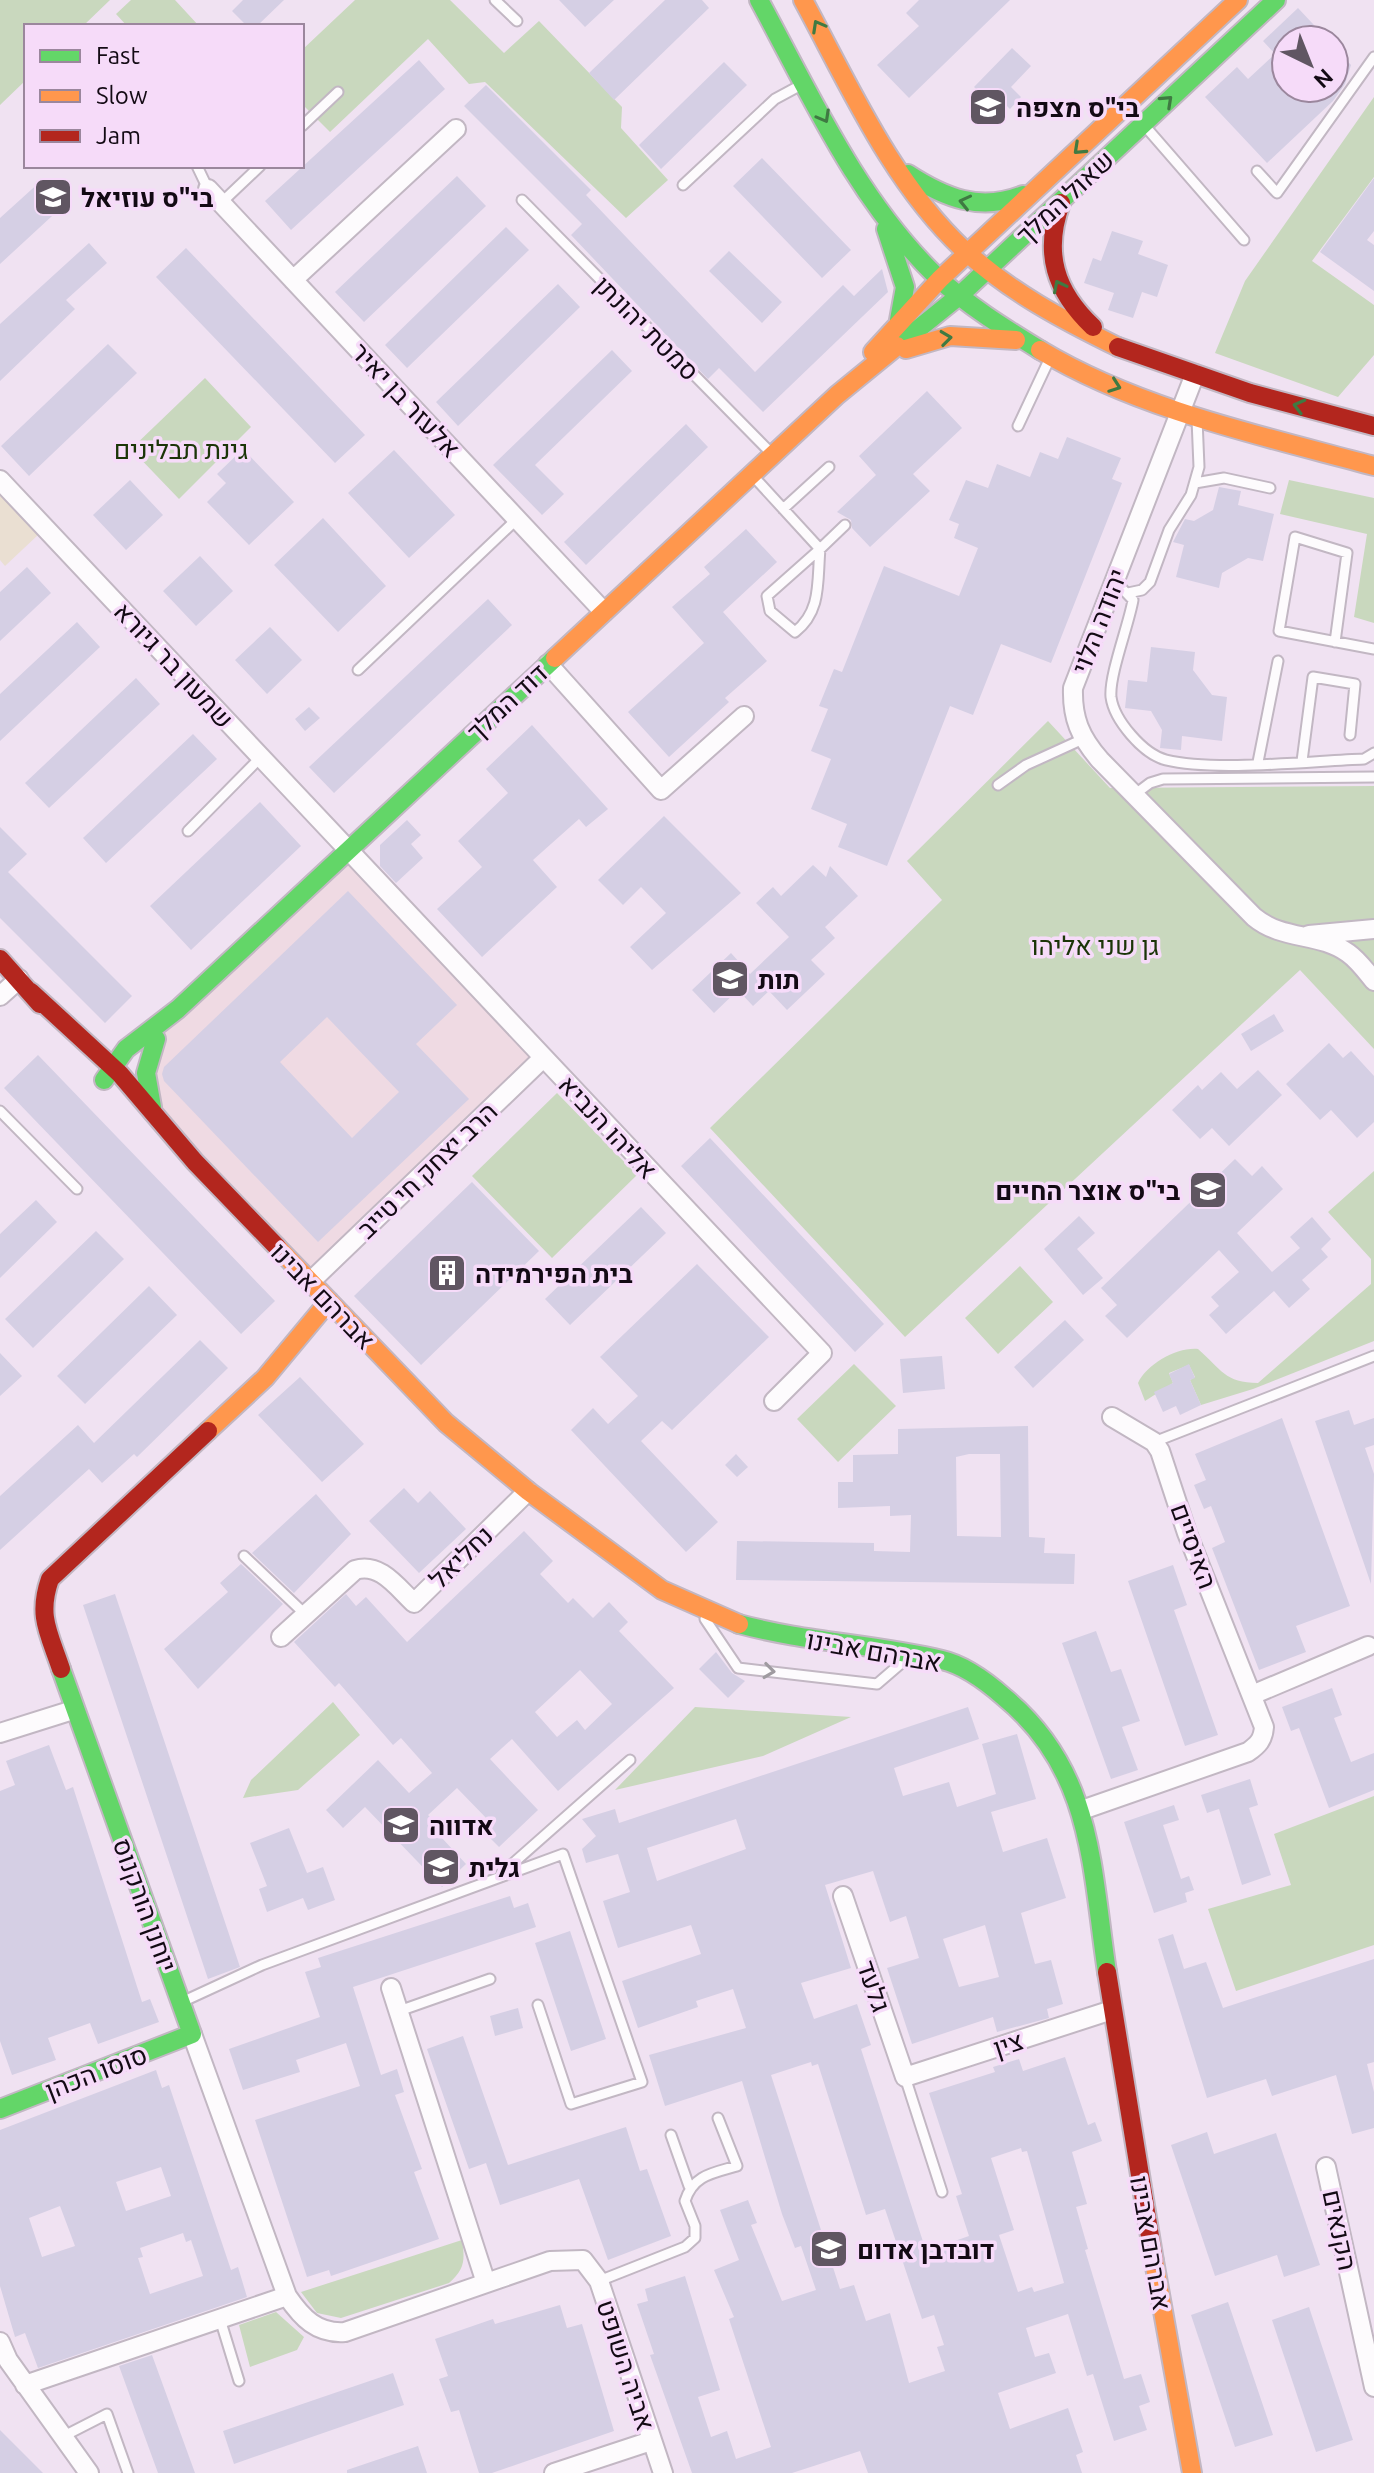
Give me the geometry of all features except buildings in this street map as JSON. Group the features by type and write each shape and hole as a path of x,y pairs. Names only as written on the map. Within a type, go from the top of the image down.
{"street":[{"path":"759,0 876,204 940,279 959,296 1022,341 1105,383 1189,413 1374,466"},
{"path":"803,0 898,167 921,201 987,269 1062,320 1110,343 1195,374 1374,426"},
{"name":"שאול המלך","path":"940,279 1238,0"},
{"name":"שאול המלך","path":"959,296 1276,0"},
{"path":"293,280 456,129"},
{"path":"898,167 934,191 978,205 1006,204 1037,188"},
{"name":"אלעזר בן יאיר","path":"208,189 604,612"},
{"path":"1063,198 1050,236 1051,269 1069,304 1110,343"},
{"path":"876,204 903,277 905,301 899,320"},
{"name":"דוד המלך","path":"837,395 899,320 940,279"},
{"name":"דוד המלך","path":"112,1073 837,395 959,296"},
{"path":"874,365 915,345 950,336 1001,337 1022,341"},
{"name":"יהודה הלוי","path":"1195,374 1189,413 1121,586 1073,688 1072,712 1083,739 1134,796 1254,917 1278,934 1332,944 1348,953 1374,981"},
{"name":"שמעון בר גיורא","path":"0,480 347,851"},
{"path":"548,664 661,790 744,716"},
{"name":"אליהו הנביא","path":"347,851 822,1353 774,1401"},
{"path":"1294,937 1374,929"},
{"name":"אברהם אבינו","path":"0,959 112,1073 152,1107 195,1162 446,1423 528,1491 662,1590 739,1624 778,1634 945,1660 1011,1700 1047,1740 1082,1810 1112,2010 1192,2473"},
{"path":"0,996 25,985"},
{"name":"אברהם אבינו","path":"25,985 75,1029 156,1131 195,1162"},
{"path":"75,1029 106,1035 156,1032 146,1073 152,1107"},
{"name":"הרב יצחק חי טייב","path":"310,1282 543,1058"},
{"name":"יוחנן הורקנוס","path":"329,1301 265,1378 50,1579 42,1602 43,1618 73,1710 287,2296 311,2324 335,2332 550,2261 583,2260"},
{"path":"1112,1417 1154,1442"},
{"name":"האיסיים","path":"1082,1810 1248,1752 1259,1745 1264,1727 1154,1442"},
{"name":"נחליאל","path":"281,1637 355,1570 365,1567 378,1570 414,1603 528,1491"},
{"path":"1252,1695 1368,1646"},
{"path":"0,1733 73,1710"},
{"name":"גלעד","path":"843,1896 905,2077"},
{"path":"391,1988 486,2283"},
{"name":"צין","path":"905,2077 1112,2010"},
{"name":"סוסו הכהן","path":"0,2109 192,2034"},
{"name":"הקנאים","path":"1326,2167 1374,2387"},
{"name":"אביה השופט","path":"583,2260 599,2281 663,2473"},
{"path":"25,2385 287,2296"},
{"path":"0,2342 25,2385 89,2473"},
{"path":"554,2473 651,2441"}],"lane":[{"path":"495,0 517,21"},
{"path":"1257,171 1277,193 1374,57"},
{"path":"683,185 775,99 805,83"},
{"path":"304,124 338,92"},
{"path":"1143,124 1244,240"},
{"path":"198,168 208,189"},
{"path":"221,203 258,168"},
{"name":"סמטת יהונתן","path":"522,200 773,455"},
{"path":"1018,426 1051,357"},
{"path":"1121,586 1142,590 1150,582 1169,530 1195,483 1199,467 1189,413"},
{"path":"783,509 829,467"},
{"path":"752,474 820,549 816,607 808,622 795,632 770,611 767,596 820,549 845,525"},
{"path":"1195,483 1224,478 1270,488"},
{"path":"358,670 517,519"},
{"path":"1335,642 1347,553 1295,537 1279,631 1335,642 1374,649"},
{"path":"1121,586 1133,600 1111,697 1125,727 1151,753 1166,760 1258,762 1364,759 1374,753"},
{"path":"1258,762 1278,661"},
{"path":"1302,761 1313,677 1355,684 1350,735"},
{"path":"998,785 1026,765 1083,739"},
{"path":"188,831 260,758"},
{"path":"1134,796 1150,783 1163,779 1374,777"},
{"path":"0,1111 77,1189"},
{"path":"1154,1442 1374,1356"},
{"path":"244,1556 306,1615"},
{"path":"696,1606 738,1668 877,1684 910,1655"},
{"path":"496,1879 630,1760"},
{"path":"181,2003 262,1965 563,1854 642,2082 571,2104 538,2005"},
{"path":"399,2011 490,1979"},
{"path":"905,2077 942,2192"},
{"path":"689,2186 700,2177 737,2166 718,2118"},
{"path":"599,2281 685,2247 695,2238 695,2226 685,2201 689,2186 671,2135"},
{"path":"220,2319 239,2381"},
{"path":"62,2437 107,2414 128,2473"}],"shaded area":[{"path":"347,851 543,1058 310,1282 152,1107 156,1039"}],"green space":[{"path":"0,0 110,0 85,24 24,24 24,82 0,105"},
{"path":"131,0 175,0 197,24 125,24 116,14"},
{"path":"355,0 450,0 504,53 539,21 622,107 621,128 668,180 626,218 485,82 469,84 428,39 330,132 304,106 304,48"},
{"path":"1374,97 1374,177 1312,261 1374,305 1374,355 1338,397 1215,353 1245,281"},
{"name":"גינת תבלינים","path":"205,378 251,427 179,499 131,449"},
{"path":"1289,480 1374,498 1374,623 1354,617 1367,534 1280,514"},
{"name":"גן שני אליהו","path":"1048,721 1110,788 1374,786 1374,1049 1300,970 905,1337 710,1128 942,900 907,861"},
{"path":"557,1093 637,1175 552,1258 472,1176"},
{"path":"1374,1171 1374,1341 1253,1389 1201,1405 1190,1380 1195,1377 1189,1365 1169,1373 1173,1383 1145,1401 1138,1383 1148,1369 1164,1358 1190,1349 1198,1349 1231,1378 1258,1383 1371,1284 1371,1259 1328,1212"},
{"path":"1020,1266 1053,1302 998,1354 965,1318"},
{"path":"854,1364 896,1406 838,1462 797,1419"},
{"path":"333,1702 360,1735 298,1790 243,1798 251,1780"},
{"path":"695,1707 851,1717 763,1756 615,1790"},
{"path":"1374,1796 1374,1945 1236,1991 1208,1909 1291,1885 1274,1834"},
{"path":"462,2240 463,2264 449,2283 341,2318 317,2313 301,2292"},
{"path":"276,2312 304,2337 297,2350 250,2367 239,2325"}],"sand":[{"path":"0,493 39,534 5,566 0,560"}],"traffic: fast":[{"path":"759,0 837,145 882,214 936,276 960,297 1040,350"},
{"path":"897,346 959,296 1276,0"},
{"path":"908,174 936,190 963,200 992,202 1023,195"},
{"path":"886,229 905,287 899,320"},
{"path":"104,1080 126,1049 178,1009 555,658"},
{"path":"152,1107 146,1073 156,1039"},
{"path":"739,1624 942,1660 975,1675 1004,1697 1033,1725 1055,1756 1071,1788 1091,1858 1107,1972"},
{"path":"0,2109 192,2034 61,1669"}],"traffic: slow":[{"path":"803,0 874,132 938,224 964,250 1018,292 1118,347"},
{"path":"873,352 940,279 1238,0"},
{"path":"906,349 950,336 1016,340"},
{"path":"555,658 837,395 897,346"},
{"path":"1040,350 1079,371 1160,405 1374,466"},
{"path":"277,1247 446,1423 528,1491 662,1590 739,1624"},
{"path":"208,1431 265,1378 329,1301"},
{"path":"1154,2261 1192,2473"}],"traffic: jam":[{"path":"1061,203 1053,238 1056,270 1069,299 1093,327"},
{"path":"1118,347 1250,393 1374,426"},
{"path":"0,959 40,1004"},
{"path":"31,992 120,1074 195,1162 277,1247"},
{"path":"61,1669 45,1614 50,1579 208,1431"},
{"path":"1107,1972 1154,2261"}],"place":[{"name":"בי\"ס מצפה","path":"988,107"},
{"name":"בי\"ס עוזיאל","path":"53,197"},
{"name":"תות","path":"730,979"},
{"name":"בי\"ס אוצר החיים","path":"1208,1190"},
{"name":"בית הפירמידה","path":"447,1273"},
{"name":"אדווה","path":"401,1825"},
{"name":"גלית","path":"441,1867"},
{"name":"דובדבן אדום","path":"829,2249"}]}
